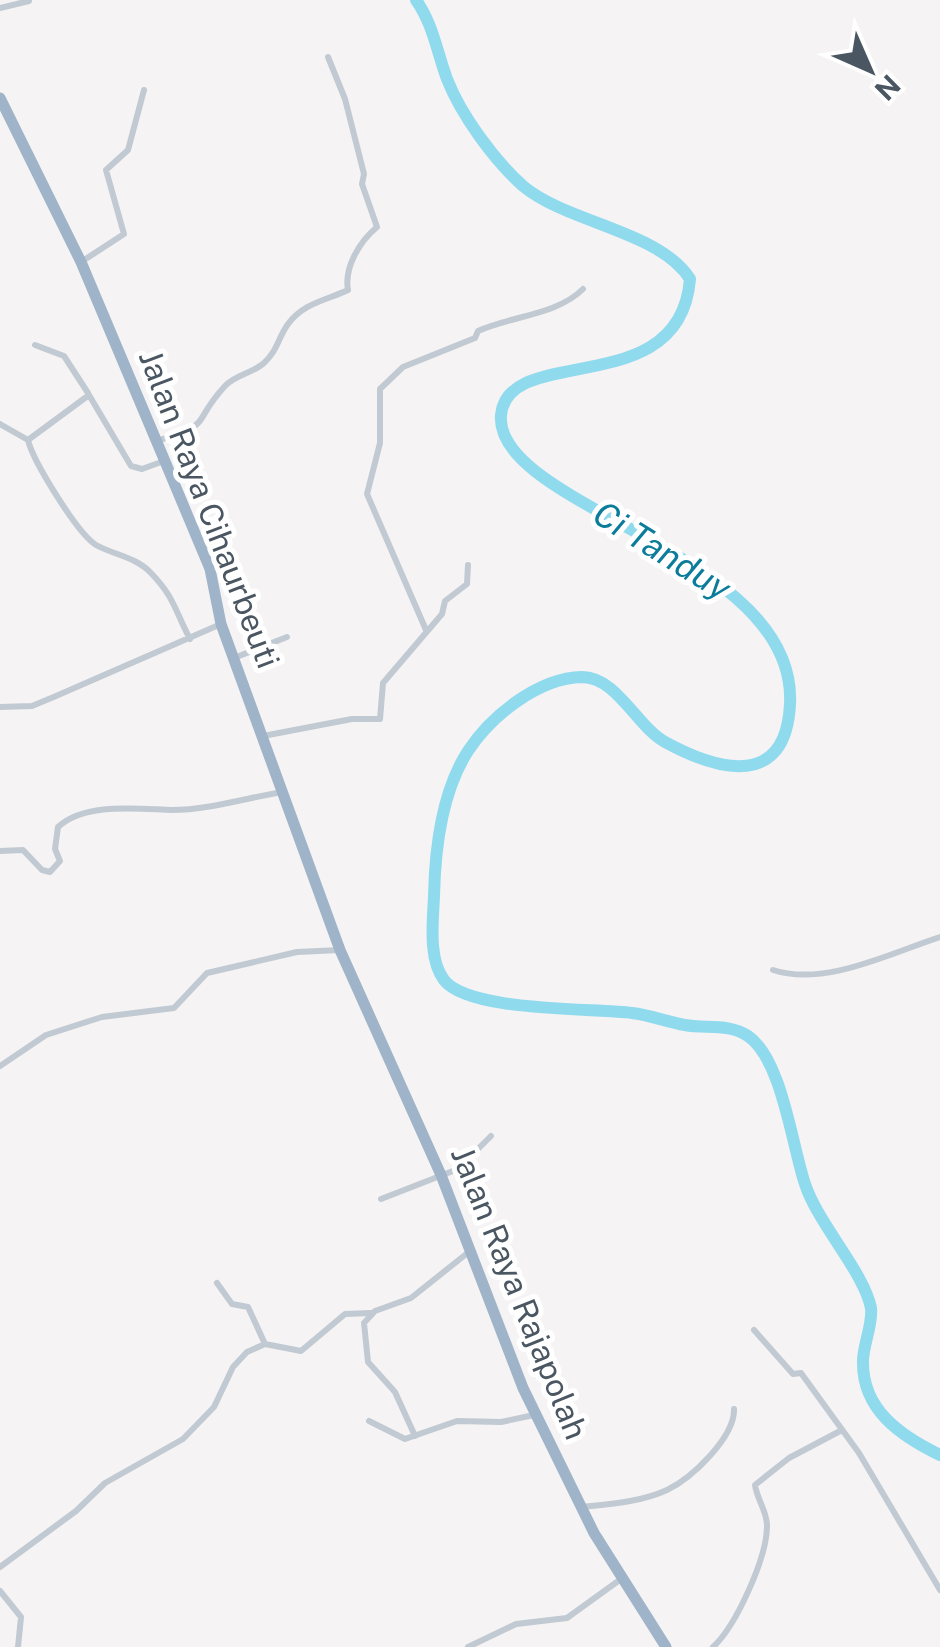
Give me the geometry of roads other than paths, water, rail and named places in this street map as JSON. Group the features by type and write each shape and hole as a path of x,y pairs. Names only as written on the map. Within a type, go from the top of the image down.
{"highway":[{"name":"Jalan Raya Cihaurbeuti","path":"0,98 81,262 210,570 221,624 340,950"},
{"name":"Jalan Raya Rajapolah","path":"340,950 441,1174 536,1415 621,1579 666,1647"}],"street":[{"path":"0,8 29,1"},
{"path":"156,441 196,428 226,384 261,366 278,350 288,325 298,314 348,290 346,278 359,242 377,227 362,184 364,174 345,99 328,57"},
{"path":"81,262 124,234 106,170 128,150 144,90"},
{"path":"426,630 367,494 380,443 380,390 409,364 475,338 478,332 496,324 572,298 583,289"},
{"path":"35,345 64,356 131,466 142,468 165,461"},
{"path":"28,440 88,394"},
{"path":"0,424 28,440 64,505 95,544 148,568 179,605 190,639"},
{"path":"263,736 352,719 380,719 383,683 442,614 443,603 469,582 468,564"},
{"path":"0,707 32,706 221,624"},
{"path":"234,658 287,637"},
{"path":"0,851 23,850 42,870 50,872 60,861 55,848 58,828 84,813 152,807 174,810 282,792"},
{"path":"774,970 795,976 818,974 940,937"},
{"path":"0,1066 46,1035 102,1018 174,1008 206,973 296,952 340,950"},
{"path":"381,1199 468,1162 491,1136"},
{"path":"0,1567 76,1511 106,1483 183,1439 214,1408 239,1358 265,1344 301,1351 345,1314 371,1313 411,1298 471,1250"},
{"path":"218,1283 232,1304 248,1307 265,1344"},
{"path":"371,1313 364,1322 365,1354 395,1392 415,1436"},
{"path":"754,1330 793,1374 806,1378 940,1590"},
{"path":"581,1507 624,1502 668,1490 722,1441 734,1422 734,1409"},
{"path":"368,1421 397,1438 415,1436 456,1421 501,1422 536,1415"},
{"path":"713,1647 728,1629 763,1562 767,1526 755,1486 789,1458 842,1430"},
{"path":"468,1647 516,1624 567,1618 621,1579"},
{"path":"0,1590 21,1617 18,1647"}],"waterway":[{"name":"Ci Tanduy","path":"416,0 461,107 512,175 542,199 657,249 690,279 679,317 657,342 628,357 532,380 511,393 501,415 511,448 544,478 700,570 747,608 780,652 790,704 786,731 777,750 763,761 747,766 707,761 665,742 606,685 594,679 565,679 517,701 489,725 468,751 446,802 436,859 433,917 439,971 458,990 478,998 532,1007 632,1013 685,1025 733,1029 760,1047 778,1083 811,1199 867,1294 871,1314 863,1361 869,1394 898,1430 940,1455"}]}
